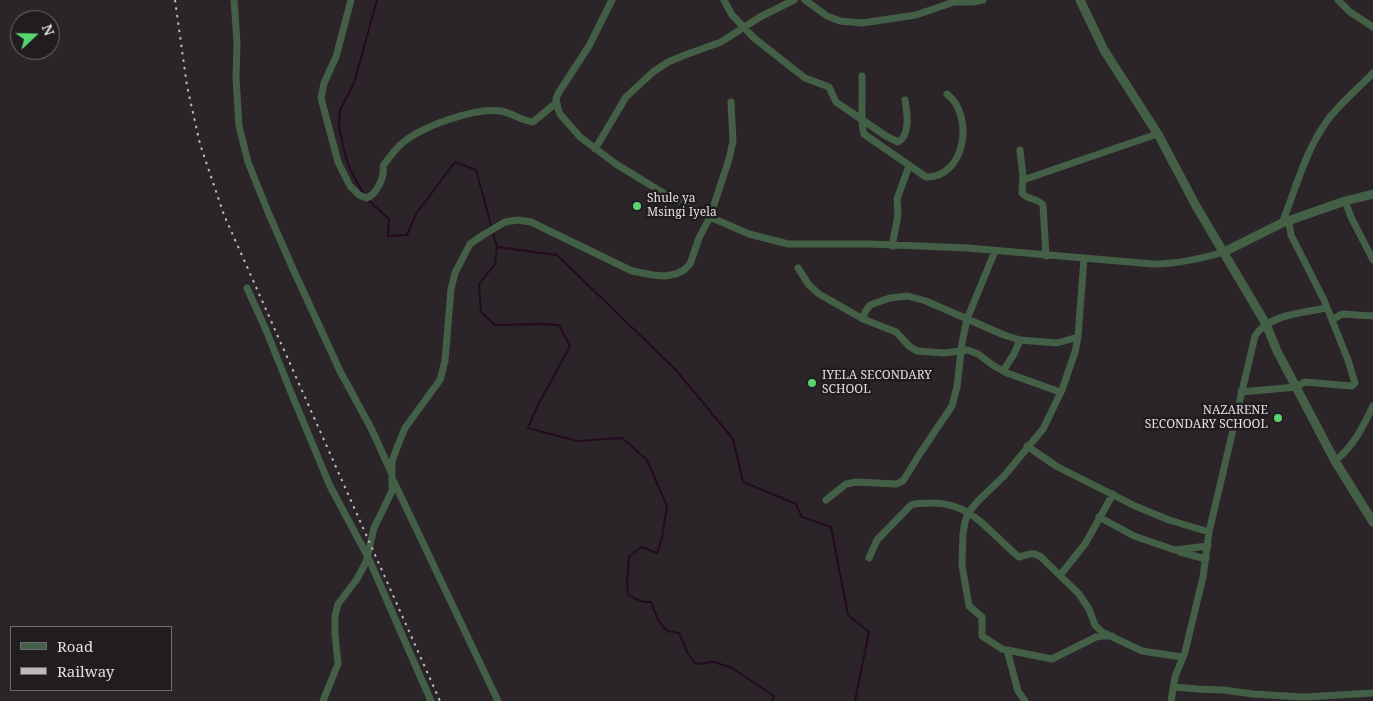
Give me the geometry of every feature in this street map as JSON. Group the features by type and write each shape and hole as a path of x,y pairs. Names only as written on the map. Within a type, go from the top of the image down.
{"street":[{"path":"234,0 239,126 248,162 268,212 340,371 372,430 409,516 498,701"},
{"path":"351,0 336,58 324,84 322,98 338,162 350,186 359,195 366,198 370,197 377,188 384,174 383,166 399,146 427,129 454,117 488,111 502,111 534,122 556,103 559,92 589,46 612,0"},
{"path":"724,0 732,15 772,53 806,78 829,87 836,102 891,139 900,141 906,131 905,100"},
{"path":"594,149 626,97 654,72 668,62 685,54 721,42 744,27 794,0"},
{"path":"805,0 827,16 840,21 862,23 916,15 954,2 983,0"},
{"path":"1080,0 1104,50 1157,134 1196,206 1266,324 1335,461 1373,522"},
{"path":"1338,0 1350,12 1373,27"},
{"path":"1242,392 1297,387 1304,382 1352,386 1355,384 1327,308 1285,222 1301,171 1323,127 1373,73"},
{"path":"862,76 862,127 864,134 923,176 929,178 944,171 956,159 964,132 957,104 947,94"},
{"path":"323,701 338,664 335,634 336,610 342,598 360,576 368,557 374,528 391,496 392,461 406,428 440,380 446,352 450,289 470,244 505,222 518,220 531,222 632,271 653,276 665,276 684,270 690,264 699,238 710,217 732,147 732,102"},
{"path":"556,103 560,114 574,131 594,149 660,191 710,217 749,234 788,244 996,251 1153,264 1174,264 1199,260 1224,252 1285,222 1345,201 1373,194"},
{"path":"1023,180 1157,134"},
{"path":"1020,150 1023,180 1021,191 1023,195 1041,202 1043,205 1046,256"},
{"path":"892,246 898,215 897,199 909,166"},
{"path":"1345,201 1373,260"},
{"path":"826,500 846,484 856,482 896,484 903,481 952,406 957,387 967,319 996,251"},
{"path":"1084,258 1078,337 1075,352 1060,392 1043,429 1027,446 1014,465 982,496 968,513 963,533 963,577 969,606 982,616 982,636 1007,650 1052,659 1096,637 1112,636"},
{"path":"798,268 809,285 819,294 863,319 896,332 909,346 917,351 945,353 968,350 978,354 1002,371 1060,392"},
{"path":"247,288 330,486 348,523 368,557 431,701"},
{"path":"863,319 870,305 890,298 908,296 926,301 1020,340 1057,342 1078,337"},
{"path":"1171,701 1182,657 1189,638 1206,559 1209,532 1255,336 1259,329 1266,324 1289,316 1327,308"},
{"path":"1332,320 1342,314 1373,316"},
{"path":"1002,371 1014,354 1020,340"},
{"path":"1335,461 1345,454 1373,406"},
{"path":"1027,446 1056,466 1149,513 1209,532"},
{"path":"1061,574 1085,544 1113,494"},
{"path":"869,558 876,540 911,505 941,503 954,506 968,513 994,533 1018,556 1021,557 1035,553 1061,574 1084,602 1098,629 1142,651 1182,657"},
{"path":"1099,517 1134,536 1206,559"},
{"path":"1175,550 1208,546"},
{"path":"1007,650 1018,691 1025,701"},
{"path":"1174,687 1304,697 1373,693"}],"waterway":[{"path":"363,193 350,169 345,154 339,127 340,110 354,83 377,0"},
{"path":"367,199 389,219 388,236 407,235 416,214 455,162 476,170 497,247 495,264 479,284 481,312 495,325 559,325 570,346 536,409 528,428 577,441 622,438 647,460 667,506 662,538 657,553 641,547 629,557 628,595 643,602 651,602 658,620 667,631 679,633 688,654 696,664 714,662 732,668 774,696 772,701"},
{"path":"497,247 557,255 676,370 733,439 743,482 796,504 802,517 831,527 848,615 869,632 855,701"}],"railway":[{"path":"175,0 187,86 200,144 224,215 440,701"}],"place":[{"name":"Shule ya Msingi Iyela","path":"637,206"},
{"name":"IYELA SECONDARY SCHOOL","path":"812,383"},
{"name":"NAZARENE SECONDARY SCHOOL","path":"1278,418"}]}
